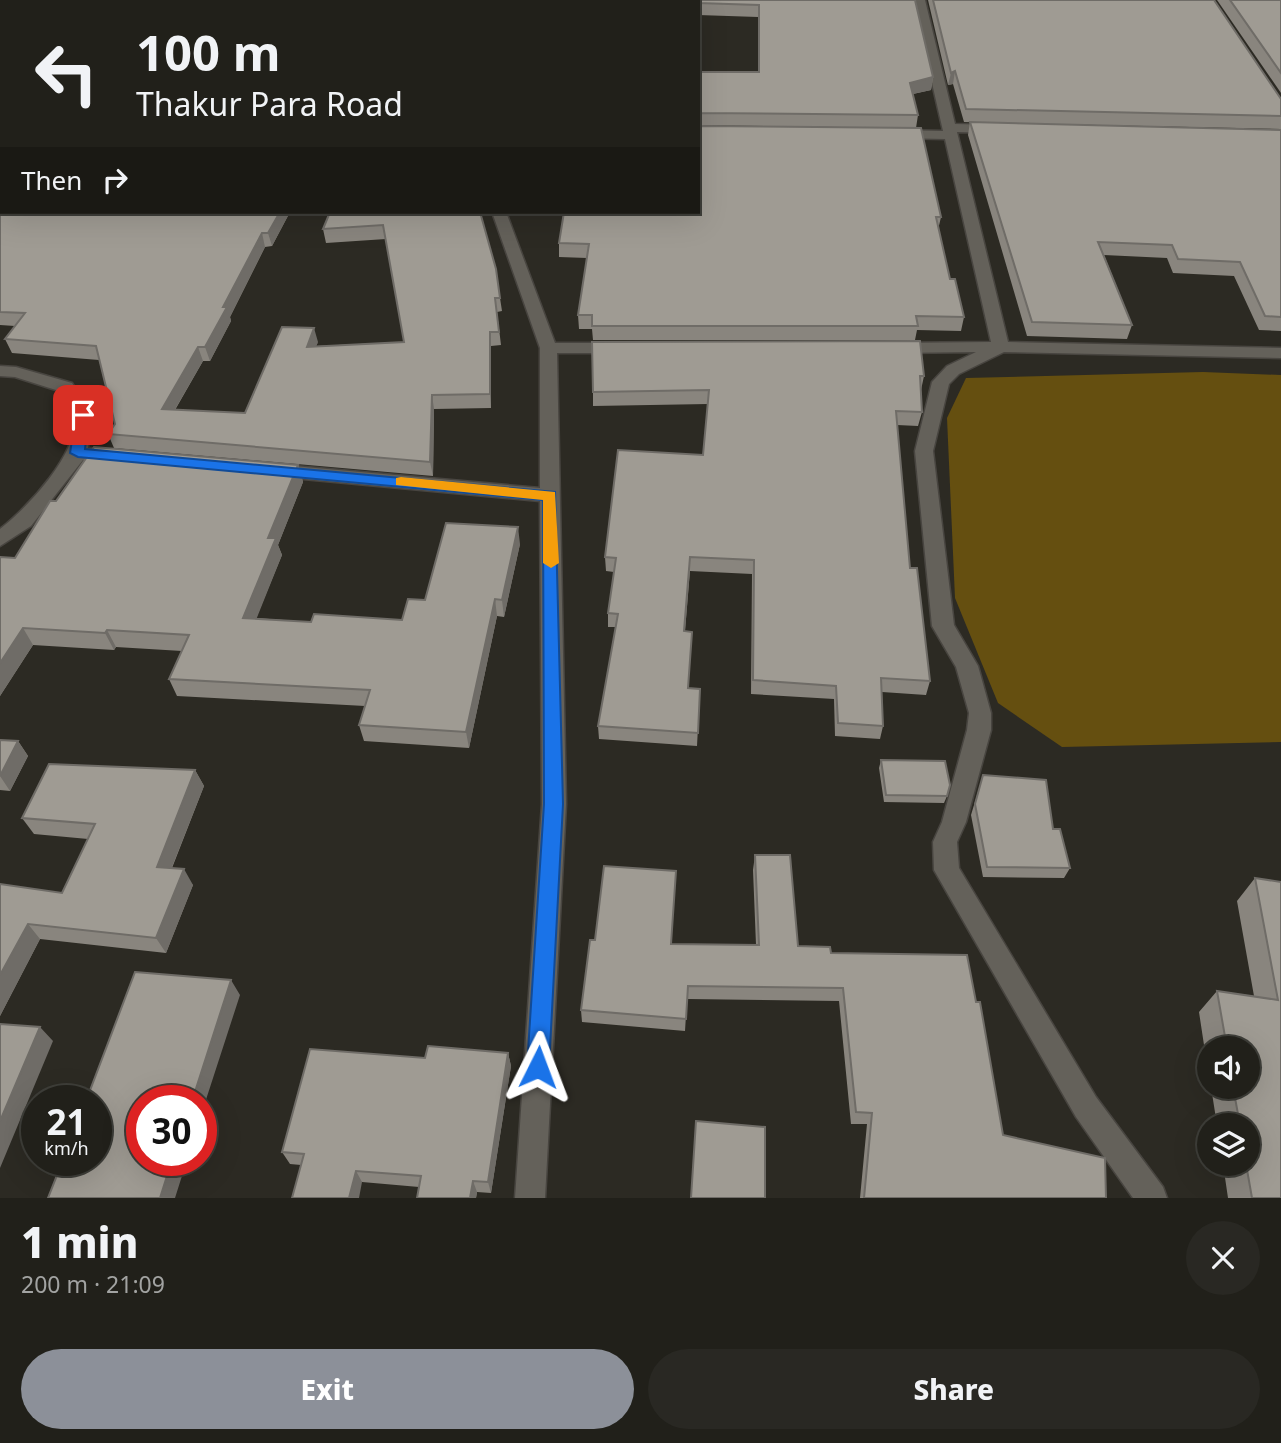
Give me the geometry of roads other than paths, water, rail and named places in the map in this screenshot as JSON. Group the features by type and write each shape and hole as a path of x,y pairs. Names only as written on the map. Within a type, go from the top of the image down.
{"street":[{"path":"919,0 1001,347"},
{"path":"882,134 1018,130"},
{"path":"500,214 548,348 554,804 530,1198"},
{"path":"1001,347 953,370 941,382 924,451 943,626 967,666 980,713 979,730 954,822 945,842 947,870 1086,1107 1152,1198"},
{"path":"881,348 1001,347 1281,354"},
{"path":"548,348 641,348"},
{"path":"0,371 66,387 83,415 78,453 24,521 0,539"},
{"path":"78,453 133,458"},
{"path":"258,469 550,495"}]}
